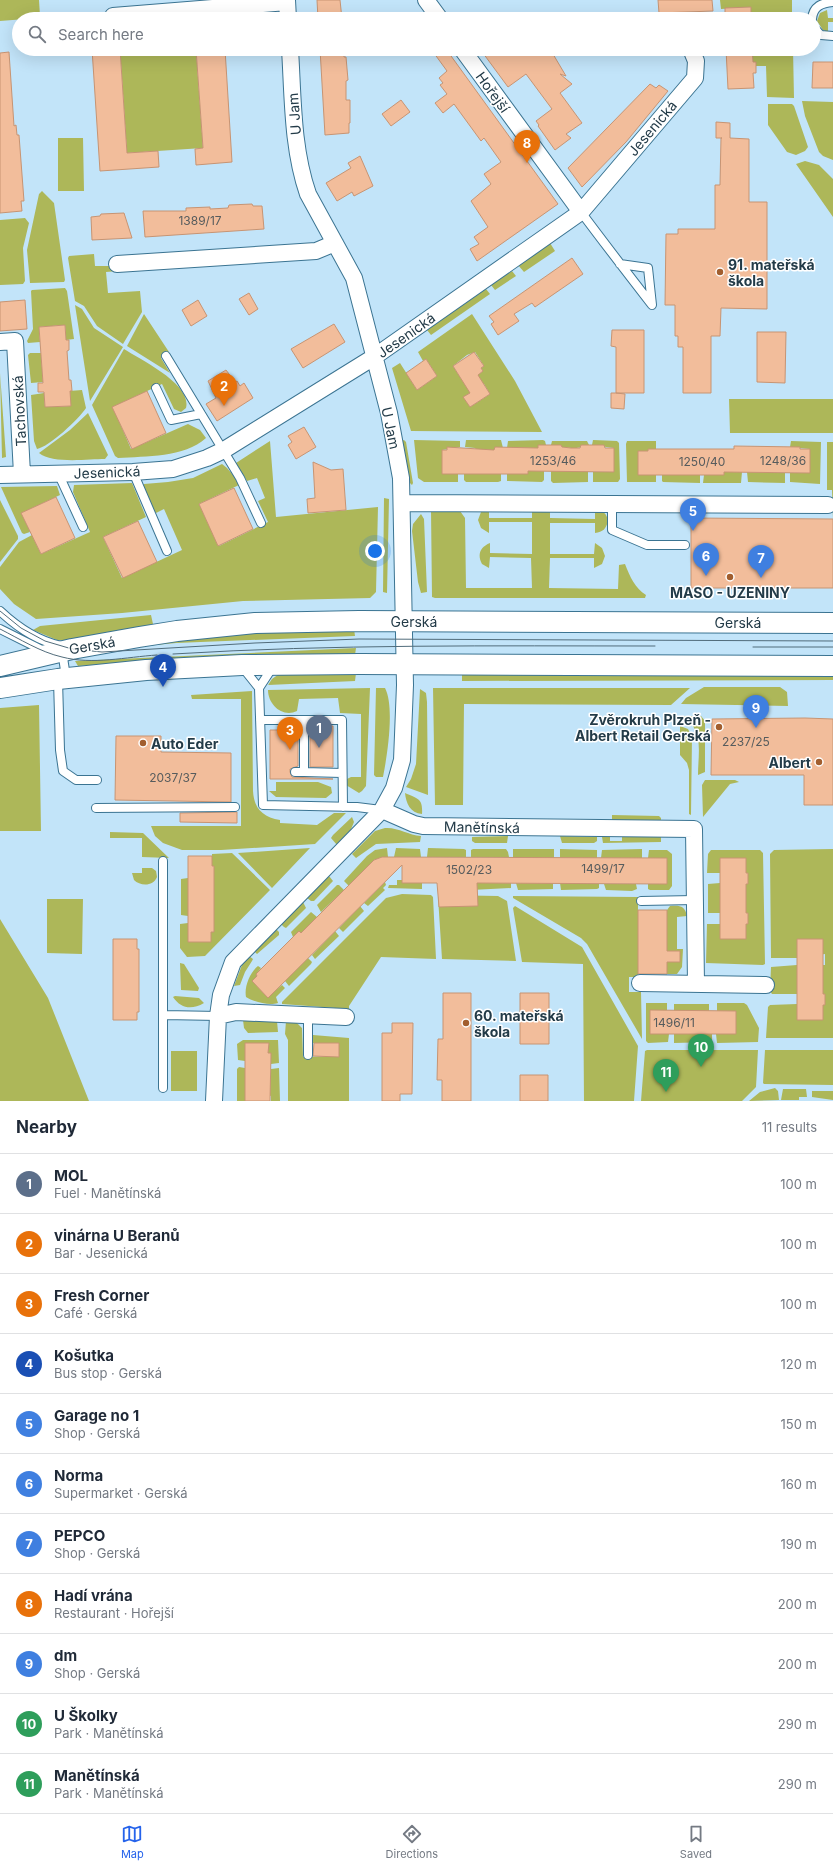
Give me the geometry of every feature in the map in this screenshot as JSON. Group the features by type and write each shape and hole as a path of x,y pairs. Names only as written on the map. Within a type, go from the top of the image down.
{"street":[{"path":"426,0 435,12"},
{"path":"159,12 287,1 288,12"},
{"name":"U Jam","path":"291,56 298,159 308,194 354,278 389,413 401,478 403,503 404,621"},
{"name":"Hořejší","path":"467,56 581,212"},
{"name":"Jesenická","path":"22,474 133,472 173,469 207,458 224,450 374,357 581,212 695,78 696,61 694,56"},
{"path":"117,264 316,251 335,243"},
{"name":"Tachovská","path":"0,342 15,341 22,474"},
{"path":"0,475 22,474"},
{"path":"403,503 828,505"},
{"name":"Gerská","path":"0,666 62,651 177,630 215,626 332,621 833,623"},
{"path":"214,1101 218,1016 221,995 233,962 382,810 394,788 402,760 404,621"},
{"name":"Gerská","path":"0,688 62,679 146,670 242,665 404,664 833,666"},
{"name":"Manětínská","path":"382,810 414,824 423,826 694,829 696,984"},
{"path":"640,983 766,985"},
{"path":"218,1016 236,1012 346,1017"}],"lane":[{"path":"814,12 821,4 833,2"},
{"path":"821,34 833,36"},
{"path":"581,212 620,264 638,288 652,305 648,268 620,264"},
{"path":"166,356 240,478 261,523"},
{"path":"156,388 171,420 201,414"},
{"path":"133,472 167,551"},
{"path":"58,473 83,527"},
{"path":"612,504 612,530 647,545 685,545"},
{"path":"0,611 22,628 62,651"},
{"path":"0,629 62,651"},
{"path":"62,651 60,750 63,771 76,780 96,780"},
{"path":"242,665 259,688 260,720 266,773 263,805 357,807 382,810"},
{"path":"259,688 274,665"},
{"path":"260,720 342,720 343,807"},
{"path":"304,720 299,772 342,773"},
{"path":"96,808 235,807"},
{"path":"163,861 163,1088"},
{"path":"641,901 694,900"},
{"path":"164,1015 218,1016"},
{"path":"308,1016 308,1055"}],"green space":[{"path":"0,0 39,0 40,12 12,12 12,20 0,21"},
{"path":"720,0 792,0 792,12 750,12 750,7 721,9"},
{"path":"827,10 828,18 833,18 833,22 828,22 828,32 823,30 821,27 821,13"},
{"path":"120,56 196,56 203,148 127,153"},
{"path":"753,56 793,56 794,98 767,97 766,66 756,66 753,62"},
{"path":"802,101 833,102 833,160 823,156 819,152 805,116"},
{"path":"768,104 792,104 794,106 808,147 805,151 796,155 787,152 768,125"},
{"path":"58,138 83,138 84,191 58,191"},
{"path":"805,161 819,165 833,179 833,217 796,164"},
{"path":"42,191 54,203 65,280 64,282 30,283 27,250 39,194"},
{"path":"25,218 29,223 23,248 25,281 23,284 0,285 0,220"},
{"path":"550,243 555,251 524,272 518,265"},
{"path":"94,254 95,266 112,266 118,271 106,272 108,293 140,291 142,312 123,344 97,326 84,306 75,301 68,258 69,256"},
{"path":"512,271 516,276 495,290 491,285"},
{"path":"65,288 67,291 74,339 66,340 65,325 39,327 40,342 28,343 27,341 33,329 31,291"},
{"path":"486,289 490,294 431,335 427,330"},
{"path":"75,305 82,309 94,328 123,347 90,401"},
{"path":"144,314 169,352 161,358 170,373 127,346"},
{"path":"472,314 515,381 542,432 411,431 392,368 400,363 417,390 437,376 426,359 423,361 418,352","holes":["475,352 484,366 481,368 483,371 472,379 462,380 453,366 467,355","484,384 490,394 470,407 464,397"]},
{"path":"124,349 153,366 174,382 186,399 186,408 181,412 174,409 162,384 113,407 131,449 188,424 200,430 206,438 197,445 176,453 140,457 118,458 115,456 92,405"},
{"path":"30,353 41,353 43,382 31,383 28,355"},
{"path":"0,373 6,457 2,458"},
{"path":"82,390 86,408 71,425 56,438 37,449 34,441 31,395 44,393 45,407 70,406 69,391"},
{"path":"729,399 833,399 833,433 730,433"},
{"path":"88,413 108,455 105,459 61,460 52,459 39,453 70,430"},
{"path":"404,440 406,442 413,483 412,485 409,482 401,441"},
{"path":"414,440 460,441 460,447 442,450 442,473 458,474 458,482 424,482 418,478"},
{"path":"466,440 501,440 503,448 494,450 476,450 475,448 465,447"},
{"path":"593,440 617,441 619,443 620,479 618,482 593,482 593,472 614,472 614,448 592,445"},
{"path":"270,441 276,517 378,507 376,592 370,598 243,601 122,613 36,619 14,604 0,589 0,567 19,542 32,535 41,554 90,532 73,492 74,485 132,483 146,517 103,537 122,578 182,550 164,509 156,513 154,511 143,490 144,484 193,478 222,464 239,482 239,485 199,504 219,546 268,522 258,501 265,498 257,478 247,481 236,463"},
{"path":"508,441 545,441 546,445 538,448 528,448 528,450 507,448"},
{"path":"552,441 587,441 589,445 579,448 565,448 551,445"},
{"path":"627,441 656,441 656,482 627,482"},
{"path":"791,441 821,442 820,484 790,482 790,473 810,473 810,449 790,447"},
{"path":"827,442 833,442 833,519 832,490 827,490"},
{"path":"528,471 544,471 544,480 542,482 507,481 507,474 528,474"},
{"path":"551,471 588,471 588,482 553,483 551,481"},
{"path":"724,472 742,472 741,483 703,483 704,475 724,475"},
{"path":"747,472 785,473 785,483 748,482"},
{"path":"464,473 501,474 501,481 466,482 464,480"},
{"path":"662,475 700,475 700,483 663,482"},
{"path":"57,486 60,495 22,513 30,532 24,534 22,533 1,487"},
{"path":"384,498 389,499 387,593 383,592"},
{"path":"0,500 18,536 18,539 0,562"},
{"path":"489,508 489,518 532,518 532,508 550,508 550,518 595,519 595,508 600,510 606,514 608,521 604,530 598,533 595,533 595,523 550,523 550,554 594,554 595,543 602,548 605,556 602,564 594,568 594,558 550,558 549,588 618,589 619,565 625,564 633,582 646,595 645,598 432,597 431,510 460,511 465,518 466,588 532,588 531,558 490,557 489,568 480,561 480,552 490,543 490,553 532,554 532,522 489,522 489,533 481,528 478,520 481,512"},
{"path":"421,514 424,519 427,592 421,593 418,582 412,531 413,524"},
{"path":"151,615 153,624 136,629 67,640 57,640 33,630 40,626"},
{"path":"354,629 355,636 176,643 104,650 248,632"},
{"path":"356,648 355,655 117,663 78,666 75,661"},
{"path":"462,672 833,672 833,680 462,681"},
{"path":"356,673 355,681 268,685 272,679 279,674"},
{"path":"704,687 780,687 787,692 788,706 681,704 686,698"},
{"path":"370,688 366,786 359,793 346,785 347,779 351,777 361,777 361,714 340,713 338,698 299,699 297,711 287,713 277,709 273,705 268,690"},
{"path":"376,688 385,688 388,696 390,719 383,777 376,777 374,775"},
{"path":"433,688 690,688 671,705 464,704 463,805 435,805"},
{"path":"420,689 426,693 427,702 428,795 406,787 411,779 416,764"},
{"path":"252,691 253,791 255,803 260,811 269,817 280,820 280,823 317,825 334,813 346,813 315,844 221,850 182,850 163,843 155,836 151,826 241,826 241,699 192,699 191,695"},
{"path":"39,705 41,831 0,831 0,708"},
{"path":"682,716 701,716 705,721 705,772 698,775 699,749 697,733 688,722 680,718"},
{"path":"680,726 688,729 692,737 691,815 689,814 689,770 687,763 680,755"},
{"path":"705,780 735,780 739,782 730,784 703,817 702,785"},
{"path":"276,782 318,782 331,787 332,793 326,798 276,797 269,791 276,791"},
{"path":"405,793 419,800 422,805 422,814 414,812 409,807"},
{"path":"612,815 659,816 661,818 661,822 612,821"},
{"path":"352,817 354,822 349,834 337,845 331,838"},
{"path":"385,828 421,836 420,842 376,844 356,858 352,854 375,831"},
{"path":"110,832 143,833 169,858 142,857 142,838 110,838"},
{"path":"508,836 507,843 475,843 472,841 472,837"},
{"path":"560,836 597,837 597,841 594,843 562,843"},
{"path":"602,837 610,837 610,841 622,841 622,837 661,837 661,842 603,843"},
{"path":"310,848 272,888 238,853"},
{"path":"387,848 388,857 374,860 349,886 344,881 367,856 375,850"},
{"path":"396,848 420,849 421,857 394,857"},
{"path":"428,848 464,849 466,850 466,857 427,857"},
{"path":"506,849 509,857 471,857 471,850"},
{"path":"513,849 554,849 554,858 513,858"},
{"path":"560,849 597,850 597,858 560,858"},
{"path":"642,849 642,858 601,858 602,850"},
{"path":"833,849 833,1038 766,1038 768,1007 770,1005 797,1004 797,1020 822,1020 823,1005 825,1005 825,995 823,994 823,965 825,965 825,954 797,958 771,958 770,854 774,850"},
{"path":"649,850 667,850 672,854 672,886 669,890 648,889 648,884 667,884 667,858 648,858"},
{"path":"711,850 760,850 763,853 765,964 763,965 706,963 707,924 720,924 720,939 745,939 746,924 748,924 748,914 746,913 746,884 748,884 748,874 720,858 720,873 707,873 708,854"},
{"path":"232,853 270,890 205,956 187,957 180,948 180,924 188,923 188,942 211,942 211,932 214,932 214,866 212,866 212,854"},
{"path":"142,868 152,868 156,871 157,877 153,883 143,884 134,880 132,873 142,873"},
{"path":"329,876 333,881 314,901 307,898"},
{"path":"188,878 188,916 181,915 181,879"},
{"path":"397,880 402,880 402,883 422,883 422,889 388,888 389,885 397,885"},
{"path":"385,882 386,885 383,888 385,890 368,906 364,903"},
{"path":"470,883 511,883 511,888 471,890"},
{"path":"516,883 553,883 553,889 518,890"},
{"path":"560,883 599,884 599,888 561,890"},
{"path":"720,883 720,913 708,913 708,884"},
{"path":"604,884 636,884 637,889 632,891 606,890"},
{"path":"337,885 344,890 321,912 317,905"},
{"path":"402,894 431,895 433,897 436,959 381,957 349,1006 349,1009 282,1004 282,1002 386,898"},
{"path":"440,895 498,896 507,901 516,961 442,959 438,897"},
{"path":"513,896 638,897 638,977 629,977 629,992 641,992 642,1039 587,944 581,938 513,898"},
{"path":"47,899 83,899 82,954 47,953"},
{"path":"303,902 306,908 286,928 284,927 281,924"},
{"path":"360,906 364,911 343,932 339,928"},
{"path":"515,906 582,947 638,1046 634,1101 584,1101 583,964 522,962 513,908"},
{"path":"670,906 682,907 687,916 677,917 677,949 683,949 682,967 677,974 667,974 667,962 680,962 679,951 667,951 667,910"},
{"path":"311,912 317,917 301,933 299,931 293,937 291,932"},
{"path":"0,919 48,998 89,1101 0,1101"},
{"path":"276,929 279,932 279,935 257,954 254,951"},
{"path":"335,931 339,936 315,959 312,955"},
{"path":"249,956 253,959 245,972 240,985 234,986 242,965"},
{"path":"308,958 312,962 311,964 289,986 285,981"},
{"path":"180,963 184,964 199,988 198,991 181,990"},
{"path":"797,965 797,994 772,994 770,991 771,967"},
{"path":"258,966 261,968 256,974 268,997 282,985 285,988 276,997 278,1003 262,1003 246,997 248,980 252,972"},
{"path":"173,997 199,998 204,1003 195,1007 187,1007 176,1001"},
{"path":"646,1003 667,1003 667,1010 650,1034 669,1034 668,1042 648,1043 646,1041"},
{"path":"717,1003 744,1003 747,1005 759,1028 758,1042 717,1043 716,1034 736,1034 736,1011 717,1011"},
{"path":"674,1004 709,1004 709,1011 674,1011"},
{"path":"243,1020 277,1021 278,1032 248,1033 244,1028"},
{"path":"286,1021 296,1022 302,1028 303,1057 339,1056 339,1043 313,1043 313,1035 349,1038 349,1101 288,1101 288,1040 285,1034"},
{"path":"674,1034 712,1034 712,1042 674,1043"},
{"path":"243,1040 278,1040 279,1063 271,1064 271,1053 268,1053 268,1043 245,1043 245,1061 238,1060 237,1044"},
{"path":"758,1050 756,1087 742,1101 641,1101 645,1051"},
{"path":"765,1050 833,1050 833,1085 764,1084"},
{"path":"171,1051 197,1051 197,1091 171,1091"},
{"path":"239,1067 245,1068 245,1101 237,1101 237,1069"},
{"path":"279,1068 280,1101 271,1101 271,1096 268,1095 268,1076 271,1076 271,1069"},
{"path":"775,1088 778,1091 779,1100 749,1101 760,1092"},
{"path":"783,1089 806,1089 807,1097 799,1097 799,1100 781,1100"},
{"path":"812,1091 833,1091 833,1100 812,1097"}],"building":[{"path":"317,0 340,0 341,12 318,12"},
{"path":"658,0 712,0 713,11 659,12"},
{"path":"751,7 751,12 725,12 725,8"},
{"path":"9,52 14,126 16,125 17,135 19,135 24,201 21,201 22,211 0,213 0,53"},
{"path":"92,56 120,56 127,153 158,151 159,167 100,171"},
{"path":"196,56 225,56 232,162 196,165 195,149 203,148"},
{"path":"320,56 344,56 346,57 348,80 346,81 346,100 350,100 349,133 325,135"},
{"path":"436,56 451,56 558,204 477,261 470,249 479,244 474,237 488,227 471,201 491,184 484,174 501,162 484,138 481,141 454,104 443,113 435,103 447,94 440,85 443,83 439,78 447,71"},
{"path":"485,56 554,56 566,76 560,74 572,84 560,93 582,123 566,134 571,138 555,150 536,121 552,109 526,74 508,87"},
{"path":"726,56 753,56 753,62 756,62 756,73 753,73 754,88 728,89"},
{"path":"813,62 833,62 833,88 812,88"},
{"path":"650,84 656,88 659,85 668,91 626,142 582,187 568,168"},
{"path":"401,100 410,112 391,126 382,114"},
{"path":"716,122 730,123 730,138 749,139 749,202 767,202 767,309 721,308 720,336 711,336 711,393 683,393 683,347 678,347 678,336 675,336 675,305 665,305 666,234 678,234 678,229 715,229 715,185 720,185 721,138 716,138"},
{"path":"360,156 373,186 354,196 352,192 337,201 326,183 351,168 348,163"},
{"path":"252,204 253,206 262,206 264,229 145,237 143,211 186,211 186,208 228,208 229,205"},
{"path":"124,213 132,238 92,240 91,217 100,216 101,214"},
{"path":"572,258 583,274 535,307 532,303 514,314 519,321 498,335 491,324 494,322 489,316"},
{"path":"249,293 258,309 249,315 239,299"},
{"path":"25,300 27,329 0,331 0,302"},
{"path":"198,300 207,316 191,326 182,310"},
{"path":"334,324 345,342 303,368 291,349"},
{"path":"65,325 66,340 69,340 69,350 67,351 69,380 71,380 72,391 70,391 71,406 45,407 44,392 38,392 38,383 43,383 39,327"},
{"path":"612,330 644,330 644,393 616,393 616,347 611,346"},
{"path":"757,332 786,332 785,383 757,382"},
{"path":"474,352 484,366 481,368 483,371 478,375 490,394 470,407 463,397 470,393 453,366"},
{"path":"426,359 437,376 417,390 406,373"},
{"path":"226,370 240,386 244,383 253,398 217,421 206,404 216,398 208,381"},
{"path":"147,391 166,433 132,449 112,407"},
{"path":"611,393 625,394 624,409 611,408"},
{"path":"304,427 316,447 296,459 288,445 292,442 288,436"},
{"path":"538,445 561,445 562,447 580,448 581,445 604,445 605,448 614,448 614,472 528,471 528,474 442,474 442,450 447,450 447,447 494,450 495,447 538,448"},
{"path":"734,446 800,447 800,449 810,449 810,473 724,472 724,475 638,475 638,451 648,451 648,449 734,449"},
{"path":"313,462 331,470 343,469 346,510 308,513 307,499 315,498"},
{"path":"234,488 253,529 218,546 199,504"},
{"path":"56,497 75,538 41,554 21,513"},
{"path":"691,518 833,519 833,588 691,588"},
{"path":"138,521 157,562 123,578 103,537"},
{"path":"712,719 833,719 833,805 804,805 804,775 711,775"},
{"path":"310,726 333,726 333,767 310,767"},
{"path":"270,730 298,730 298,766 290,769 292,777 333,779 270,779"},
{"path":"116,736 161,736 161,752 231,753 231,802 115,800"},
{"path":"237,812 237,823 180,822 180,813"},
{"path":"188,856 212,856 212,866 214,866 214,932 211,932 211,942 188,942"},
{"path":"382,857 667,858 667,884 477,883 478,906 439,907 437,883 402,883 402,865 268,998 252,981 257,976 256,974 299,931 301,933 374,860"},
{"path":"720,858 746,858 748,884 746,884 746,913 748,913 748,924 746,924 746,939 720,939"},
{"path":"638,910 667,910 667,951 680,951 680,962 667,962 667,974 638,974"},
{"path":"113,939 137,939 137,949 139,949 139,1012 137,1012 137,1020 113,1020"},
{"path":"797,939 823,939 823,994 825,994 825,1005 823,1005 823,1020 797,1020"},
{"path":"443,993 471,993 471,1101 442,1101 442,1080 437,1080 438,1039 443,1039"},
{"path":"520,993 549,993 549,1044 520,1044"},
{"path":"650,1010 736,1011 736,1034 650,1034"},
{"path":"392,1023 413,1023 412,1094 400,1094 400,1101 382,1101 382,1033 392,1033"},
{"path":"245,1043 269,1043 268,1053 271,1053 270,1101 245,1101"},
{"path":"314,1043 339,1043 339,1057 313,1056"},
{"path":"520,1075 548,1075 548,1101 520,1101"}],"tram line":[{"path":"0,611 21,628 45,641 72,649 102,652 255,643 359,639 833,641"},
{"path":"0,629 46,652 73,659 109,660 157,655"},
{"path":"173,654 354,647 655,646"},
{"path":"753,647 833,647"}],"place":[{"name":"Hadí vrána","path":"527,163"},
{"name":"91. mateřská škola","path":"720,272"},
{"name":"vinárna U Beranů","path":"224,406"},
{"name":"Garage no 1","path":"693,531"},
{"name":"Norma","path":"706,576"},
{"name":"MASO - UZENINY","path":"730,577"},
{"name":"PEPCO","path":"761,578"},
{"name":"Košutka","path":"163,687"},
{"name":"Zvěrokruh Plzeň - Albert Retail Gerská","path":"719,727"},
{"name":"dm","path":"756,728"},
{"name":"Auto Eder","path":"143,743"},
{"name":"MOL","path":"319,748"},
{"name":"Fresh Corner","path":"290,750"},
{"name":"Albert","path":"819,762"},
{"name":"60. mateřská škola","path":"466,1023"},
{"name":"U Školky","path":"701,1067"},
{"name":"Manětínská","path":"666,1092"}]}
